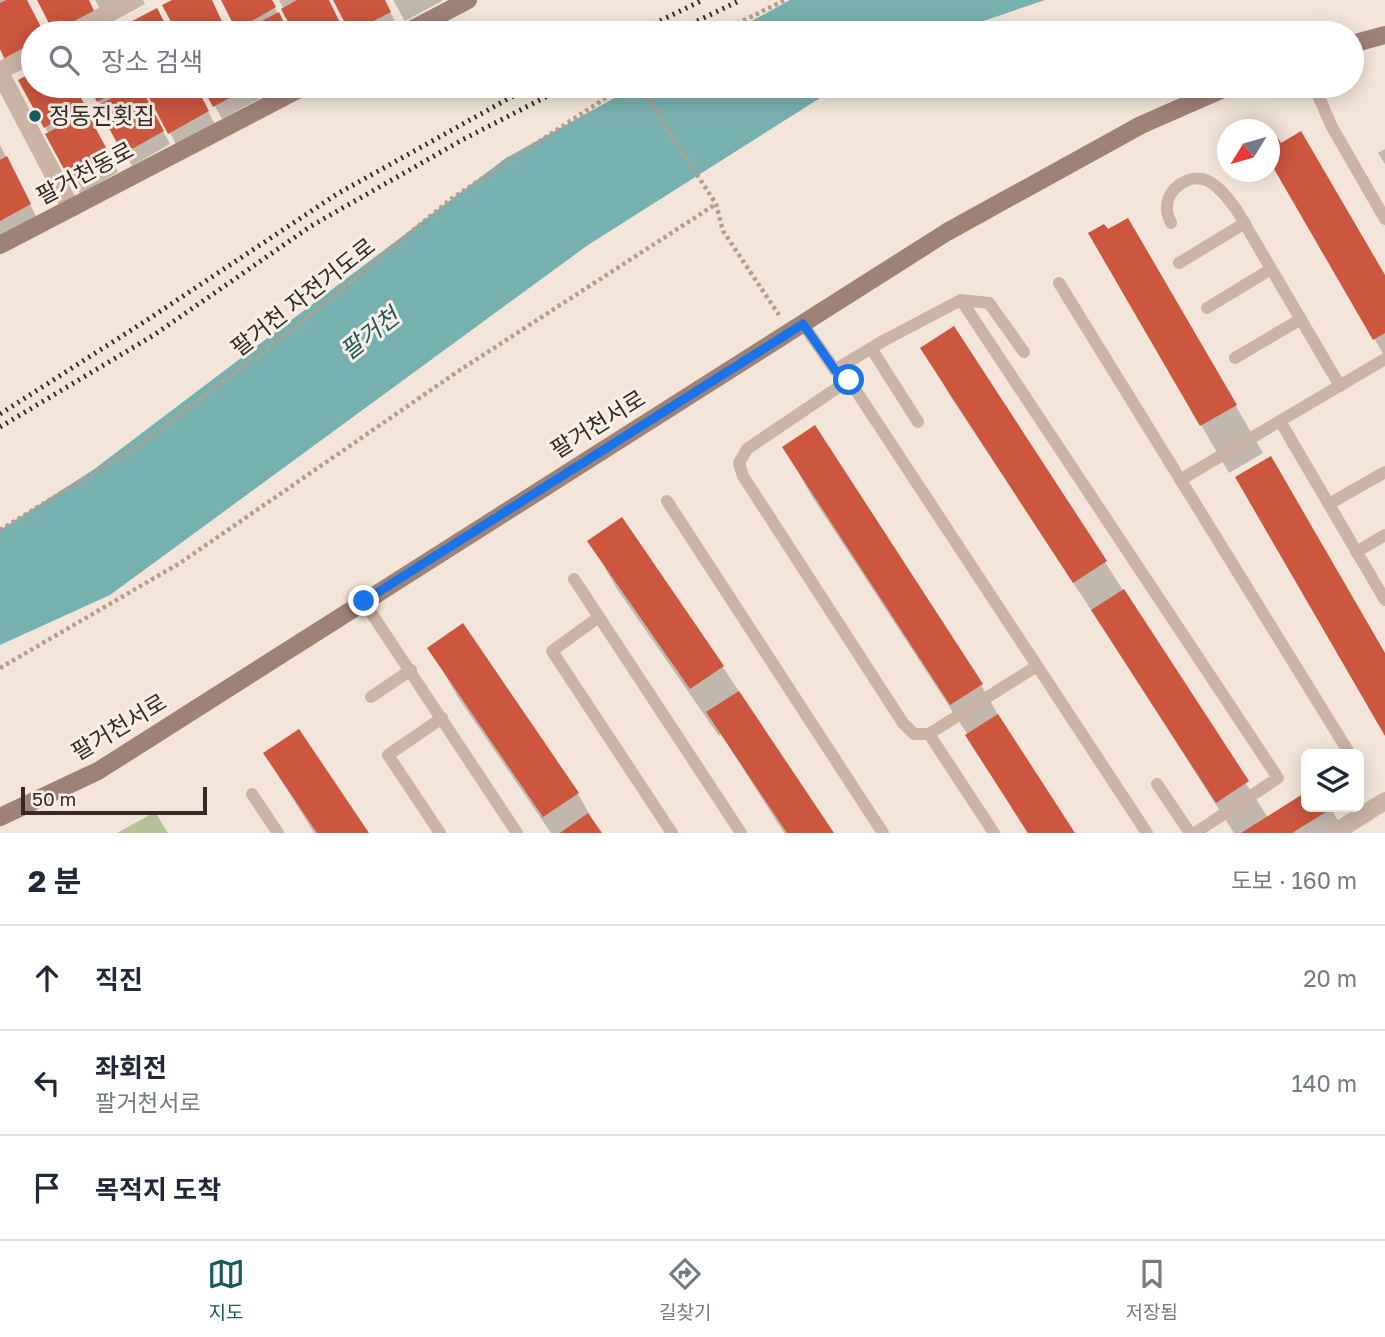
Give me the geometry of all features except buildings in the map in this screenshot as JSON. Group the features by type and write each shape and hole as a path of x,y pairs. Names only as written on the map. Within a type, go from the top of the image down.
{"main road":[{"path":"427,21 464,1"},
{"path":"1364,41 1385,35"},
{"name":"팔거천동로","path":"0,245 281,98"},
{"name":"팔거천서로","path":"0,817 98,771 947,232 1142,125 1203,98"}],"street":[{"path":"94,21 133,0"},
{"path":"21,60 0,72 71,208"},
{"path":"1334,833 1385,801"}],"lane":[{"path":"1319,98 1332,127 1385,219"},
{"path":"1171,223 1166,209 1168,198 1175,187 1199,178 1208,180 1222,191 1245,223 1340,386"},
{"path":"1179,263 1245,223"},
{"path":"1208,308 1271,269"},
{"path":"1059,283 1347,749"},
{"path":"835,370 961,300 989,303 1024,352"},
{"path":"961,300 1278,778 1195,833"},
{"path":"1235,358 1301,319"},
{"path":"796,328 835,370 849,380 1147,833"},
{"path":"871,348 918,422"},
{"path":"1180,480 1385,359"},
{"path":"849,380 747,449 739,463 743,476 903,723 914,734 929,734 1037,666"},
{"path":"1280,421 1385,600"},
{"path":"1329,504 1385,472"},
{"path":"667,502 883,833"},
{"path":"1356,552 1385,535"},
{"path":"574,579 741,833"},
{"path":"364,601 517,833"},
{"path":"599,617 552,651 672,833"},
{"path":"370,697 411,670"},
{"path":"440,833 388,755 442,718"},
{"path":"929,734 994,833"},
{"path":"1157,784 1190,833"},
{"path":"252,794 278,833"}],"path":[{"path":"742,21 785,0"},
{"name":"팔거천 자전거도로","path":"0,530 140,444 304,320 451,199 606,98"},
{"path":"648,98 716,204 723,231 796,328"},
{"path":"0,668 180,564 457,372 716,204"}],"green space":[{"path":"155,812 168,833 117,833"}],"water":[{"path":"790,0 1045,0 983,21 752,21"},
{"name":"팔거천","path":"614,98 820,98 588,245 110,595 0,645 0,530 93,470 506,158"}],"railway":[{"path":"660,21 703,0"},
{"path":"697,21 741,0"},
{"path":"0,414 337,194 509,98"},
{"path":"0,427 154,335 311,226 462,140 544,98"}],"place":[{"name":"정동진횟집","path":"35,116"}],"route":[{"path":"364,601 803,324 835,370 849,380"}]}
